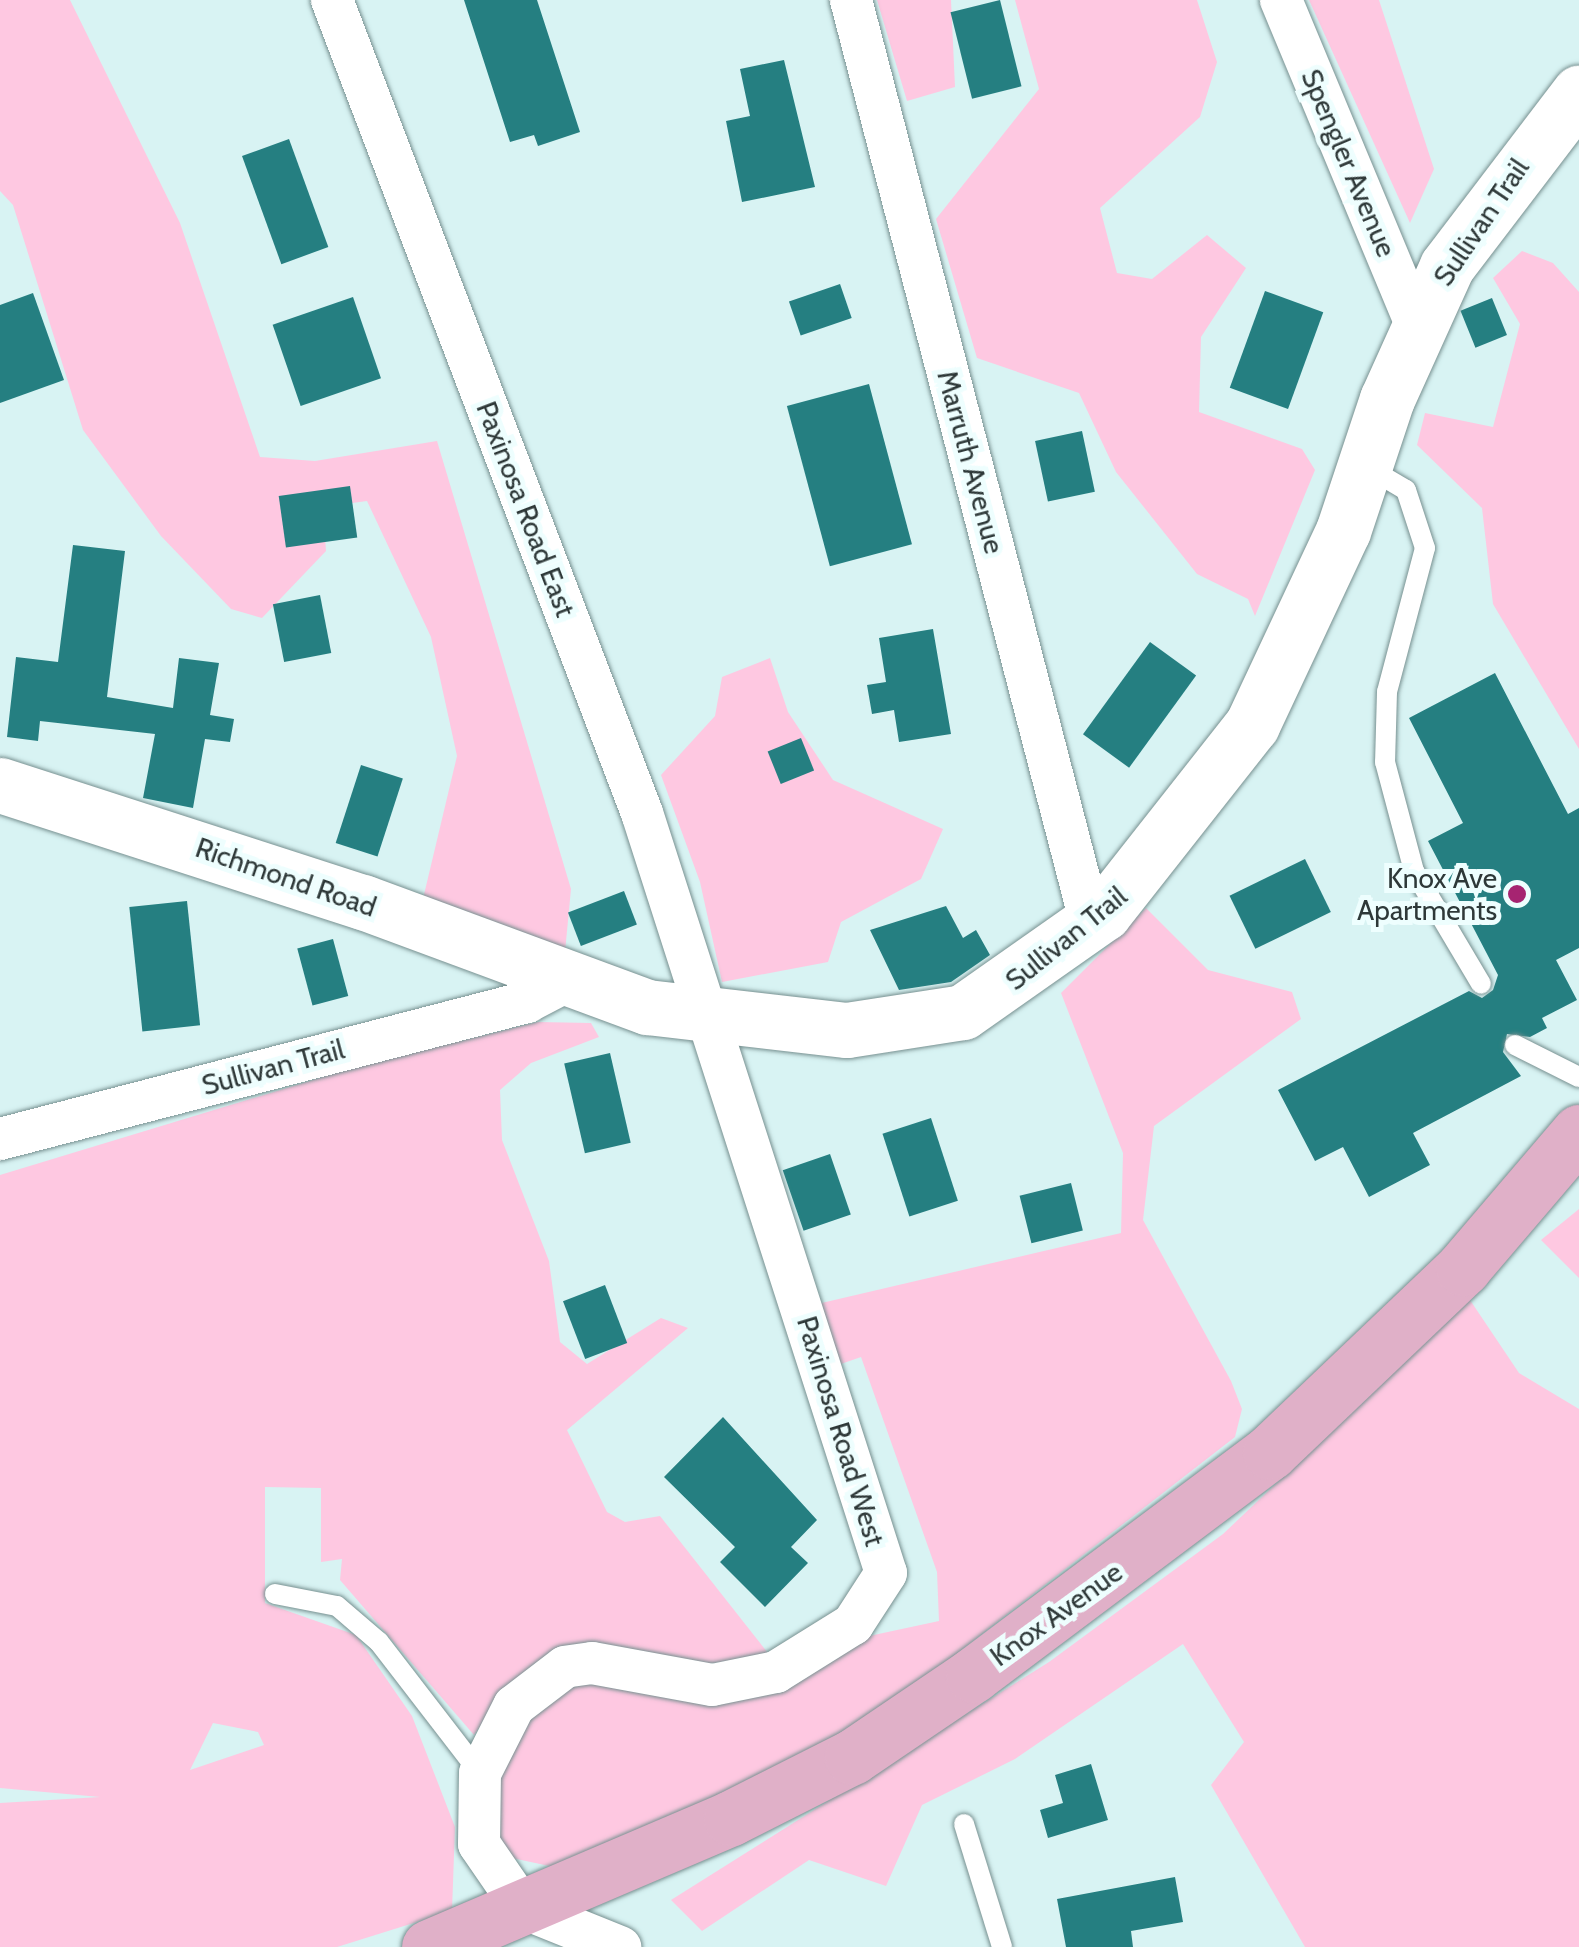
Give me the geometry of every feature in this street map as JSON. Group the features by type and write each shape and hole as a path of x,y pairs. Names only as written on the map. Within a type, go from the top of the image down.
{"main road":[{"name":"Knox Avenue","path":"429,1947 614,1875 852,1757 1110,1576 1373,1359 1579,1132"}],"street":[{"name":"Paxinosa Road East","path":"332,0 712,1020"},
{"name":"Marruth Avenue","path":"852,0 1091,924"},
{"name":"Spengler Avenue","path":"1280,0 1417,326"},
{"name":"Sullivan Trail","path":"0,1139 528,1002 568,980 712,1020 847,1030 963,1012 1091,924 1149,867 1252,725 1366,466 1417,326 1487,207 1579,93"},
{"name":"Richmond Road","path":"0,785 363,902 568,980"},
{"name":"Paxinosa Road West","path":"522,1908 478,1844 480,1772 514,1706 565,1667 712,1685 776,1672 853,1624 882,1585 712,1020"},
{"path":"522,1908 620,1947"}],"lane":[{"path":"1366,466 1406,490 1426,548 1388,692 1384,762 1414,871 1481,984"},
{"path":"1516,1045 1579,1077"},
{"path":"274,1594 337,1606 379,1642 480,1772"},
{"path":"964,1824 1002,1947"}],"shaded area":[{"path":"0,0 70,0 180,223 260,457 315,461 437,441 571,889 565,952 422,903 457,756 431,637 367,501 323,507 326,551 262,618 231,609 161,536 83,430 13,205 0,191"},
{"path":"877,0 951,0 955,87 907,101"},
{"path":"1015,0 1197,0 1217,62 1200,117 1100,208 1117,273 1152,279 1207,235 1246,268 1201,337 1199,412 1302,449 1315,470 1255,616 1248,599 1197,574 1116,472 1079,393 977,358 936,219 1039,89"},
{"path":"1309,0 1379,0 1434,169 1410,223"},
{"path":"1522,251 1553,263 1579,292 1579,749 1493,604 1482,508 1417,445 1425,413 1493,427 1520,324 1493,278"},
{"path":"770,658 788,712 833,780 943,829 921,879 841,922 828,962 722,982 700,882 661,775 715,716 722,677"},
{"path":"1146,908 1208,970 1292,992 1301,1019 1154,1126 1143,1220 1231,1381 1242,1409 1235,1437 835,1748 554,1867 512,1858 499,1839 494,1784 523,1718 573,1682 626,1688 939,1621 937,1572 861,1357 838,1365 813,1305 1121,1233 1123,1153 1061,993"},
{"path":"538,1022 591,1023 599,1037 531,1063 500,1090 502,1140 549,1261 560,1342 587,1364 661,1318 688,1328 567,1430 607,1512 625,1522 660,1516 771,1657 510,1684 474,1735 340,1580 342,1559 321,1562 321,1488 265,1487 265,1603 356,1635 412,1716 455,1827 452,1911 337,1947 0,1947 0,1803 100,1797 0,1788 0,1175 359,1066","holes":["213,1723 258,1732 264,1745 190,1770"]},
{"path":"1579,1209 1579,1278 1541,1240"},
{"path":"1470,1300 1519,1373 1579,1409 1579,1947 1305,1947 1211,1785 1244,1742 1183,1644 1015,1759 922,1805 886,1886 809,1860 702,1931 671,1900 1049,1662 1223,1534"}],"building":[{"path":"464,0 537,0 580,132 538,146 534,135 510,142"},
{"path":"1000,0 1022,86 972,99 951,12"},
{"path":"784,60 815,187 742,202 726,121 750,116 740,69"},
{"path":"289,139 328,247 281,264 242,156"},
{"path":"840,284 852,318 801,336 789,302"},
{"path":"1265,291 1323,312 1288,409 1230,388"},
{"path":"33,293 64,380 0,403 0,305"},
{"path":"353,297 381,378 301,406 273,325"},
{"path":"1492,298 1507,335 1475,348 1460,311"},
{"path":"869,384 912,544 830,566 787,406"},
{"path":"1082,431 1095,492 1048,502 1035,441"},
{"path":"350,486 357,537 286,548 279,496"},
{"path":"73,545 125,551 107,697 173,708 179,658 219,663 210,715 234,719 230,742 205,739 193,808 143,798 155,734 40,721 38,741 7,737 16,657 58,662"},
{"path":"320,595 331,653 284,662 273,604"},
{"path":"933,629 951,734 899,742 894,710 872,714 867,685 886,682 879,638"},
{"path":"1150,642 1196,676 1129,768 1083,734"},
{"name":"Knox Ave Apartments","path":"1495,673 1568,814 1579,808 1579,948 1556,960 1577,1000 1542,1018 1547,1028 1530,1037 1507,1034 1503,1052 1521,1076 1413,1133 1430,1165 1369,1197 1343,1147 1315,1161 1278,1090 1469,991 1482,998 1493,990 1498,975 1428,841 1463,823 1409,718"},
{"path":"801,738 814,770 781,784 768,751"},
{"path":"361,765 403,779 378,857 336,843"},
{"path":"1305,859 1331,912 1255,949 1230,896"},
{"path":"624,891 637,925 581,946 568,913"},
{"path":"187,901 200,1025 142,1031 129,907"},
{"path":"946,906 963,938 976,930 990,955 951,982 899,990 870,930"},
{"path":"333,939 348,996 313,1006 297,949"},
{"path":"610,1053 631,1143 585,1153 564,1064"},
{"path":"931,1118 958,1201 909,1217 882,1134"},
{"path":"830,1154 851,1215 804,1231 783,1170"},
{"path":"1071,1183 1083,1231 1031,1243 1020,1196"},
{"path":"605,1285 627,1343 585,1359 563,1301"},
{"path":"723,1417 817,1520 791,1547 808,1563 765,1607 720,1562 735,1547 664,1477"},
{"path":"1091,1764 1108,1820 1048,1838 1040,1810 1063,1803 1055,1775"},
{"path":"1175,1877 1183,1922 1131,1931 1133,1947 1066,1947 1057,1899"}],"place":[{"name":"Knox Ave Apartments","path":"1517,894"}]}
